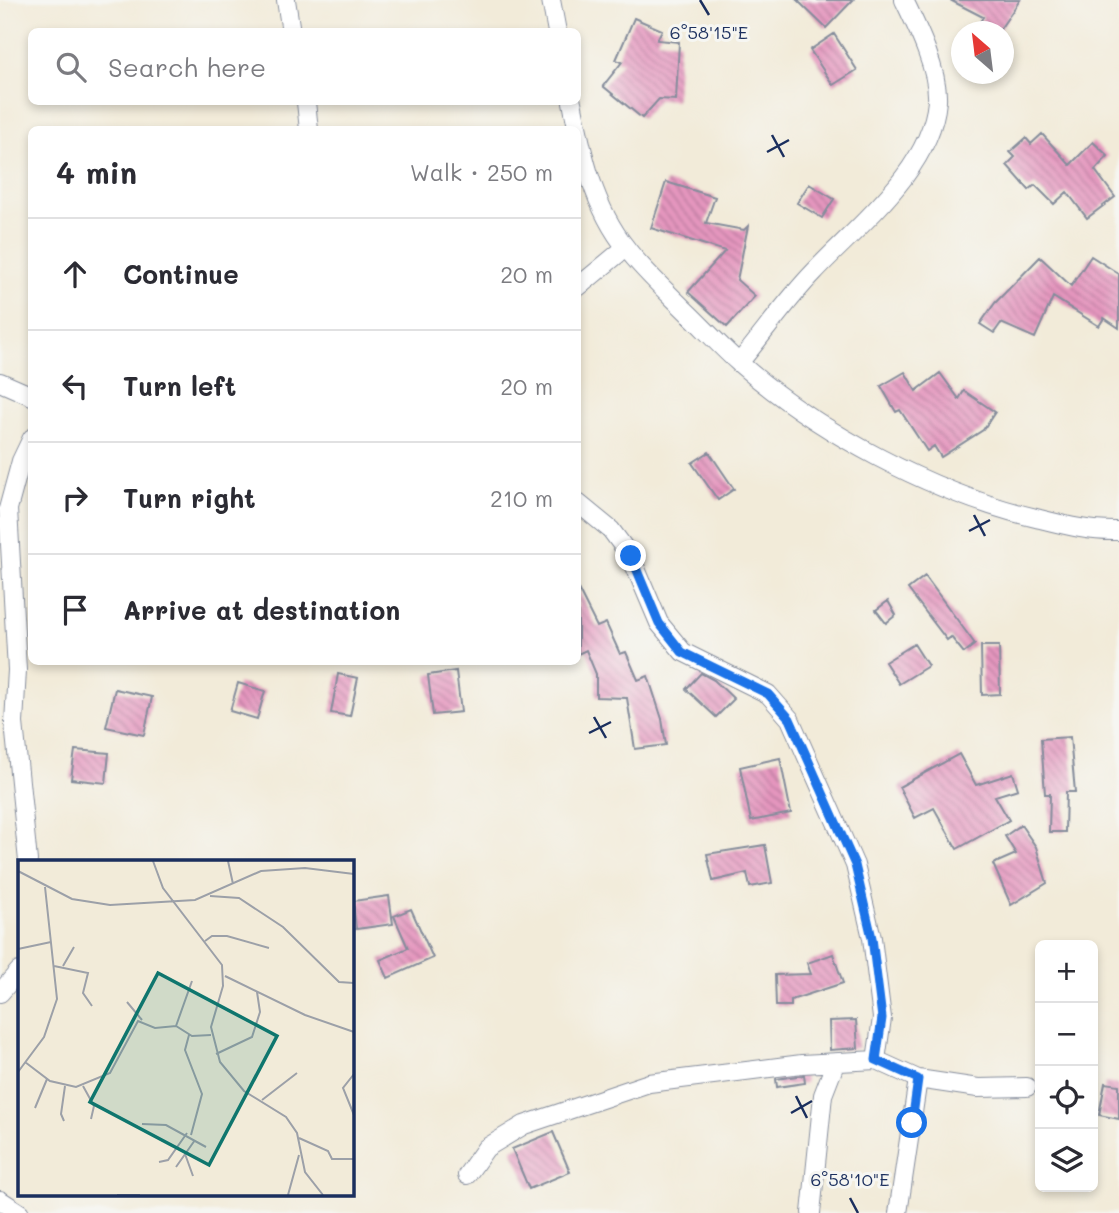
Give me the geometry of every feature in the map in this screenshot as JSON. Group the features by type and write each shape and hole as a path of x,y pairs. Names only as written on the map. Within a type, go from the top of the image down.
{"street":[{"path":"286,0 290,28"},
{"path":"551,0 556,28"},
{"path":"739,363 812,274 885,200 914,162 930,126 937,100 929,60 904,0"},
{"path":"306,105 309,126"},
{"path":"573,105 577,126"},
{"path":"581,146 594,190 625,248 739,363 803,411 875,455 929,483 995,508 1094,532 1119,531"},
{"path":"581,285 625,248"},
{"path":"0,382 28,394"},
{"path":"28,446 21,461 8,509 17,670 14,723 28,860"},
{"path":"581,505 611,530 631,556 659,623 682,652 768,694 790,719 855,865 872,938 882,1018 876,1060"},
{"path":"0,993 18,972"},
{"path":"467,1175 485,1148 524,1125 649,1083 803,1064 876,1060 918,1079 978,1088 1027,1087"},
{"path":"811,1213 823,1095 835,1064"},
{"path":"898,1213 918,1079"},
{"path":"0,1200 20,1213"}],"building":[{"path":"797,0 853,0 826,28"},
{"path":"950,0 1020,0 1006,21 980,21 983,17"},
{"path":"634,18 662,30 657,40 679,42 676,100 659,99 642,118 603,86 622,62 616,60"},
{"path":"834,34 857,70 833,85 810,50"},
{"path":"1042,134 1070,165 1093,142 1108,156 1095,170 1115,197 1087,218 1067,192 1054,204 1035,185 1029,190 1007,165 1015,157 1010,152 1026,138 1031,144"},
{"path":"666,182 715,197 706,223 744,230 748,226 737,280 755,296 727,327 688,292 725,251 651,228"},
{"path":"809,184 834,199 822,218 797,203"},
{"path":"1091,256 1119,274 1119,328 1104,318 1099,326 1053,297 1035,338 1001,323 994,333 980,324 995,303 1040,257 1071,286"},
{"path":"905,372 916,391 940,373 959,399 964,391 995,412 983,430 941,457 934,446 927,451 900,410 896,412 881,386"},
{"path":"709,452 734,489 718,500 692,463"},
{"path":"925,576 975,644 964,653 951,637 947,640 908,589"},
{"path":"581,595 597,627 606,623 620,654 626,652 638,680 648,676 662,719 666,745 635,749 627,698 596,697 596,674 586,650 581,652"},
{"path":"888,601 896,615 886,623 876,610"},
{"path":"914,644 928,666 899,684 885,662"},
{"path":"981,646 999,646 1000,694 982,695"},
{"path":"456,671 461,712 433,715 428,675"},
{"path":"701,673 714,680 734,699 716,717 686,689"},
{"path":"338,674 358,678 350,716 331,713"},
{"path":"238,683 265,691 257,719 230,711"},
{"path":"115,689 152,697 144,735 106,727"},
{"path":"1070,737 1075,792 1066,792 1065,832 1049,832 1050,794 1045,794 1041,739"},
{"path":"75,750 109,753 106,783 71,779"},
{"path":"959,754 976,785 1013,773 1018,789 995,796 1009,820 957,849 934,808 915,818 899,787"},
{"path":"780,758 791,813 751,821 740,767"},
{"path":"1021,825 1036,847 1047,883 1011,905 993,864 1016,854 1005,836"},
{"path":"765,845 772,883 750,887 747,873 713,881 707,854"},
{"path":"389,896 393,924 356,929 354,901"},
{"path":"411,909 433,958 388,978 380,960 408,948 394,916"},
{"path":"833,954 843,983 791,1000 791,1006 776,1006 775,975 811,974 807,963"},
{"path":"856,1020 858,1048 830,1050 829,1021"},
{"path":"804,1075 805,1083 777,1087 776,1079"},
{"path":"1105,1083 1119,1085 1119,1119 1099,1115"},
{"path":"553,1132 570,1172 529,1189 512,1149"}],"route":[{"path":"631,556 659,623 682,652 705,666 731,675 768,694 790,719 855,865 872,938 882,1018 876,1060 918,1079 912,1123"}]}
